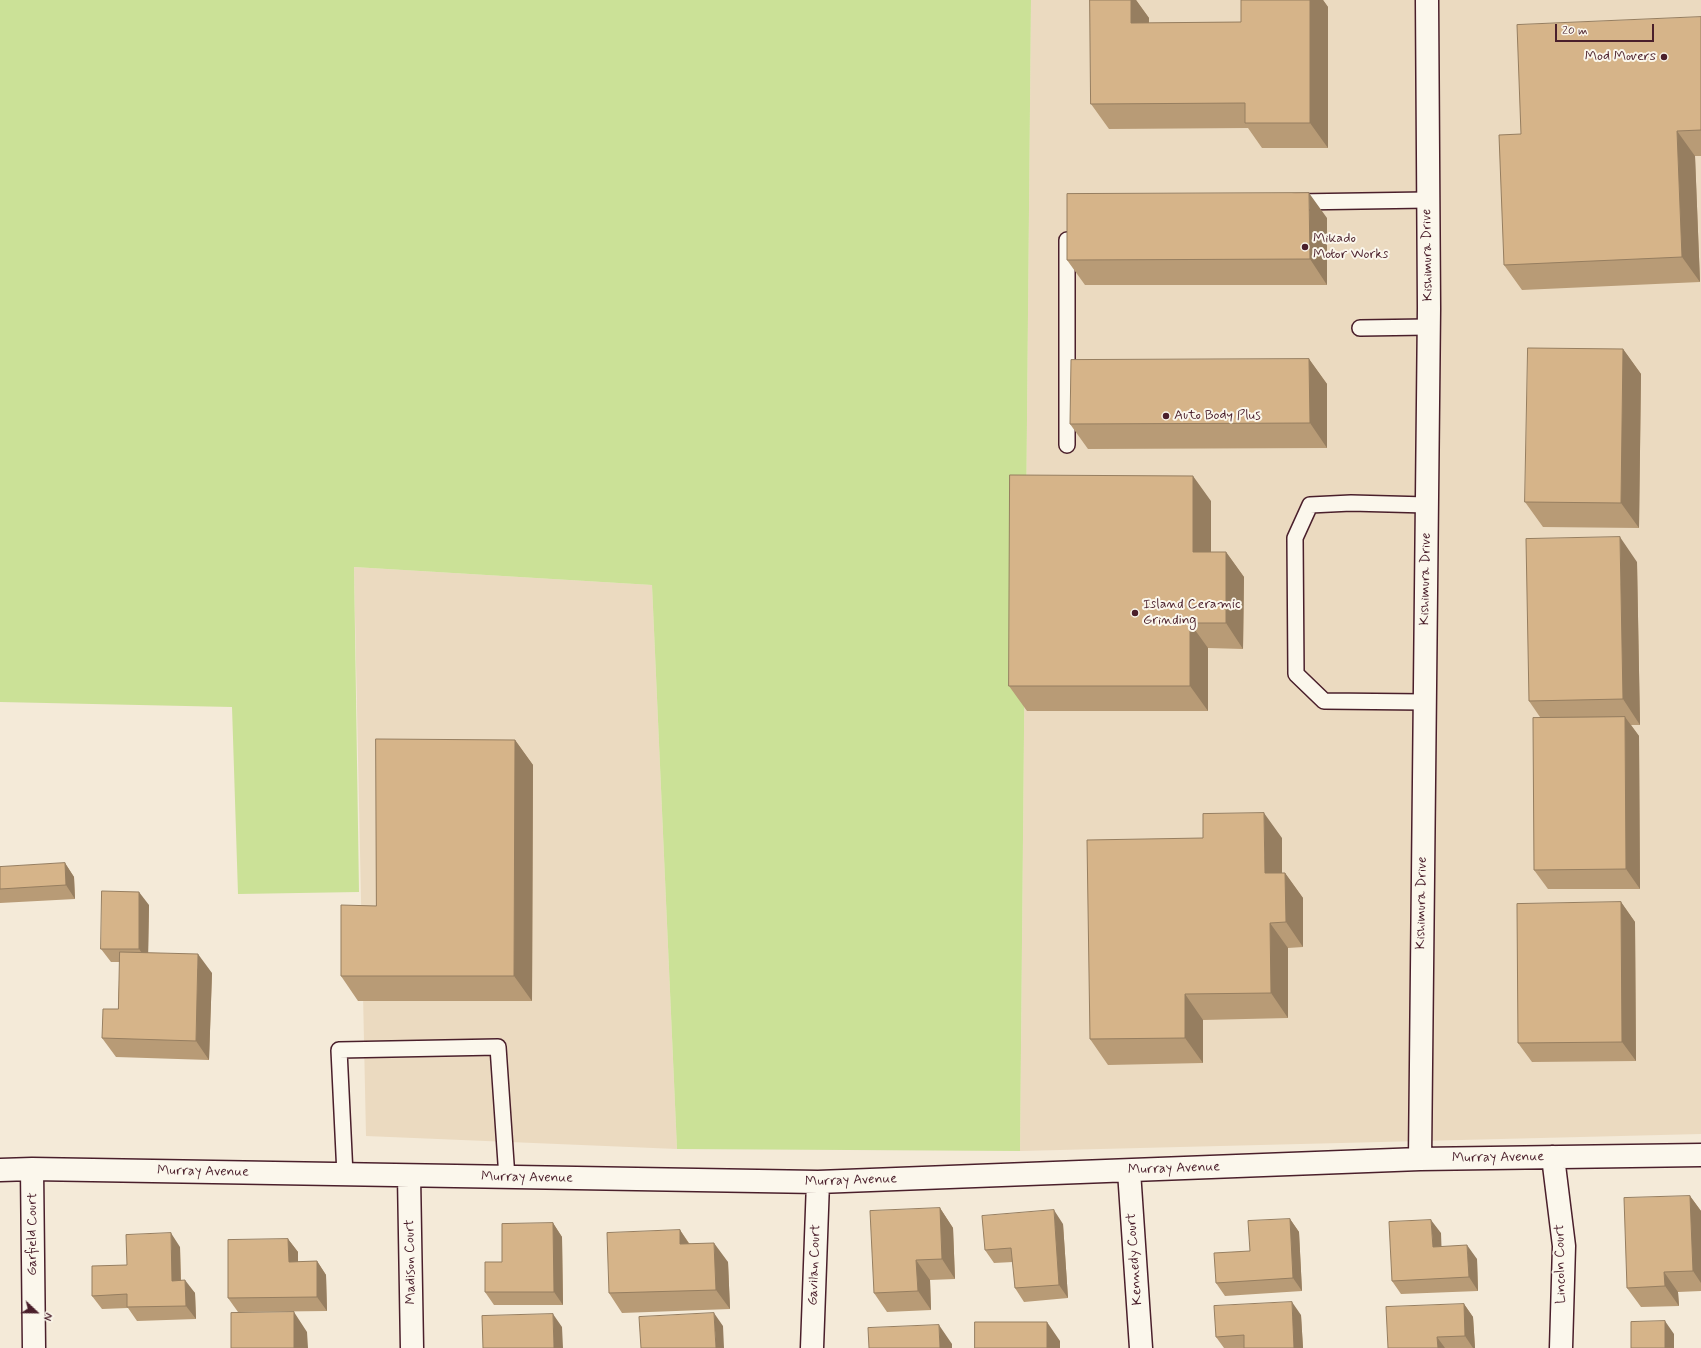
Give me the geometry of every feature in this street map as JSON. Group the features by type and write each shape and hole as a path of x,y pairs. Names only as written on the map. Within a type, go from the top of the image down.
{"street":[{"name":"Kishimura Drive","path":"1420,1158 1428,327 1427,0"},
{"name":"Murray Avenue","path":"0,1170 32,1169 818,1182 1129,1171 1420,1158 1701,1155"},
{"name":"Lincoln Court","path":"1553,1157 1564,1246 1561,1348"},
{"name":"Garfield Court","path":"32,1169 34,1348"},
{"name":"Kennedy Court","path":"1129,1171 1141,1348"},
{"name":"Madison Court","path":"409,1176 412,1348"},
{"name":"Gavilan Court","path":"812,1348 818,1182"}],"lane":[{"path":"1283,202 1427,200"},
{"path":"1067,229 1067,445"},
{"path":"1360,328 1428,327"},
{"path":"1424,702 1324,700 1296,674 1295,538 1310,505 1426,505"},
{"path":"345,1175 339,1050 498,1047 507,1178"}],"shaded area":[{"path":"1031,0 1701,0 1701,1134 1020,1151"},
{"path":"354,567 652,585 677,1149 366,1136"}],"green space":[{"path":"0,0 1031,0 1020,1151 677,1149 652,585 354,567 359,892 238,894 232,707 0,702"}],"building":[{"path":"1090,0 1131,0 1131,23 1241,22 1241,0 1310,0 1310,123 1245,123 1245,103 1091,104"},
{"path":"1701,17 1701,130 1677,131 1682,257 1504,265 1499,135 1521,134 1517,25"},
{"path":"1309,193 1310,259 1067,260 1067,194"},
{"path":"1528,348 1623,349 1621,503 1525,502"},
{"path":"1309,359 1310,423 1070,424 1071,360"},
{"name":"Island Ceramic Grinding","path":"1010,475 1193,476 1193,552 1226,552 1226,623 1190,623 1190,686 1009,686"},
{"path":"1620,537 1623,699 1529,701 1526,539"},
{"path":"1625,717 1626,869 1534,870 1533,718"},
{"path":"376,739 515,740 514,976 341,976 341,905 376,906"},
{"path":"1264,813 1265,873 1285,873 1286,922 1270,923 1271,993 1185,994 1185,1038 1090,1039 1087,840 1203,838 1203,814"},
{"path":"65,863 66,885 0,889 0,867"},
{"path":"102,891 139,892 139,949 101,949"},
{"path":"1621,902 1622,1042 1518,1043 1517,904"},
{"path":"120,952 198,954 196,1041 102,1038 103,1009 118,1009"},
{"path":"1690,1196 1693,1271 1664,1272 1665,1286 1627,1288 1624,1198"},
{"path":"940,1208 942,1259 916,1260 918,1291 874,1293 870,1211"},
{"path":"1054,1210 1059,1285 1015,1288 1011,1248 985,1250 982,1216"},
{"path":"1290,1219 1293,1278 1216,1283 1214,1253 1250,1251 1248,1221"},
{"path":"1431,1220 1433,1247 1467,1245 1469,1277 1392,1281 1389,1222"},
{"path":"553,1223 554,1292 485,1292 485,1262 502,1262 502,1224"},
{"path":"680,1230 680,1244 714,1243 716,1290 609,1293 607,1233"},
{"path":"171,1233 172,1281 185,1280 186,1306 127,1307 127,1294 92,1296 92,1266 127,1265 126,1235"},
{"path":"288,1239 289,1262 317,1261 317,1297 228,1298 228,1240"},
{"path":"1292,1302 1294,1348 1244,1348 1244,1335 1216,1337 1214,1306"},
{"path":"1464,1304 1465,1336 1437,1337 1438,1348 1388,1348 1386,1307"},
{"path":"294,1312 294,1348 231,1348 231,1313"},
{"path":"714,1313 716,1348 641,1348 639,1317"},
{"path":"553,1314 554,1348 483,1348 482,1316"},
{"path":"1665,1321 1665,1348 1631,1348 1631,1322"},
{"path":"975,1322 1047,1322 1047,1348 975,1348"},
{"path":"939,1325 940,1348 869,1348 868,1328"}],"place":[{"name":"Mod Movers","path":"1664,57"},
{"name":"Mikado Motor Works","path":"1305,247"},
{"name":"Auto Body Plus","path":"1166,416"},
{"name":"Island Ceramic Grinding","path":"1135,613"}]}
